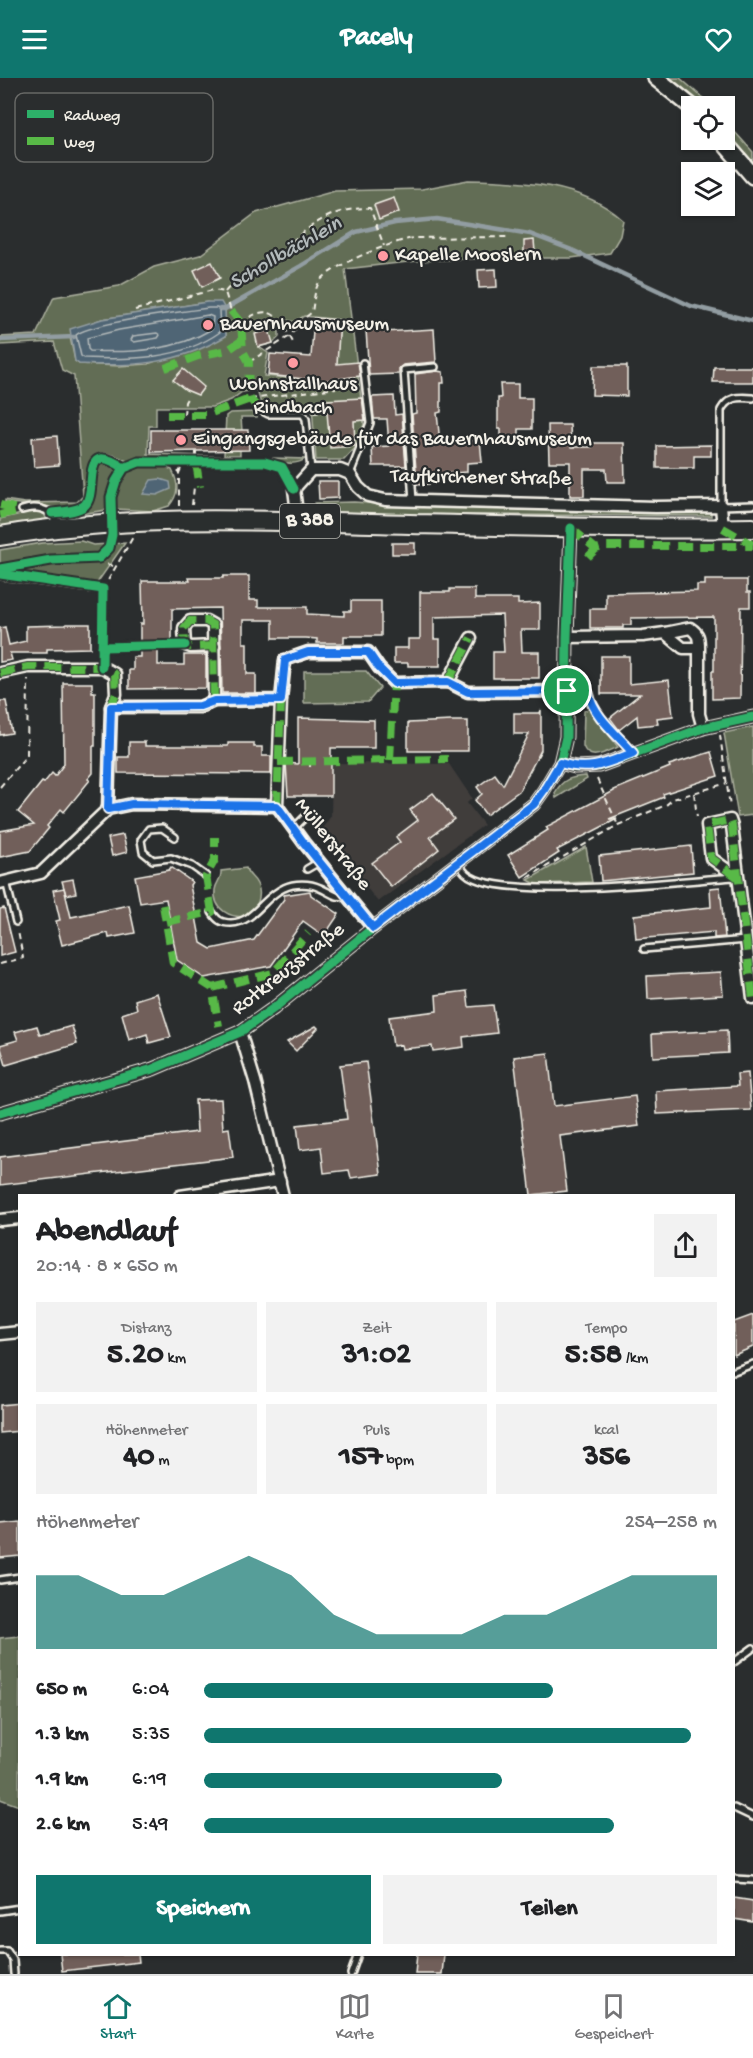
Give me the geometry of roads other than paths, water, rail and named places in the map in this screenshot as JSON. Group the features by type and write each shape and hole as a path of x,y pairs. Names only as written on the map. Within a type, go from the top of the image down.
{"main road":[{"path":"656,78 681,98"},
{"path":"731,150 753,176"},
{"name":"B 388","path":"0,536 57,527 174,519 571,528 753,528"}],"street":[{"path":"303,521 296,505 294,489 311,470 340,470 350,474"},
{"name":"Taufkirchener Straße","path":"350,474 358,487 368,495 384,500 656,507 721,506"},
{"path":"721,506 723,528"},
{"name":"Rotkreuzstraße","path":"0,1113 153,1069 240,1032 274,1008 373,928 534,804 560,763 566,737 571,528"},
{"path":"567,637 643,636 690,628 697,632 699,637 699,714 703,728"},
{"path":"665,633 683,648 699,648"},
{"path":"448,682 471,638"},
{"path":"214,646 214,701"},
{"path":"277,806 281,700 285,660 308,652 368,652 379,668 394,683 448,682 468,692 567,691"},
{"path":"0,673 28,667 102,667 115,674 116,694 111,707 108,809 41,873 3,882"},
{"path":"111,707 200,706 214,701 281,700"},
{"path":"560,763 575,767 592,767 703,728 753,717"},
{"name":"Müllerstraße","path":"108,809 132,804 277,806 373,928"},
{"path":"737,877 711,858 706,825 730,820 734,834 737,877 753,998"},
{"path":"240,1032 255,1081 283,1194"},
{"path":"193,1194 280,1181"},
{"path":"0,1220 18,1218"},
{"path":"0,1334 18,1332"}],"lane":[{"path":"350,474 370,423 363,363"},
{"path":"413,501 404,370 435,367"},
{"path":"721,506 721,410 726,401 733,397 753,398"},
{"path":"259,409 268,414 303,414 306,419 311,470"},
{"name":"Taufkirchener Straße","path":"721,506 753,505"},
{"path":"22,510 33,507 43,508 52,513 57,527"},
{"path":"293,829 304,818"},
{"path":"175,837 162,828 153,828 143,836 141,848 149,859 157,861 171,858 192,866 206,876"},
{"path":"307,869 319,862"},
{"path":"463,870 470,878 478,880 520,886 587,889 737,877"},
{"path":"3,882 16,922"},
{"path":"212,912 217,920 223,922 243,921 278,891 294,885 317,886 336,897 346,896"},
{"path":"644,949 746,940"},
{"path":"735,1371 753,1364"},
{"path":"0,1580 18,1577"},
{"path":"735,1661 753,1648"},
{"path":"735,1808 753,1817"},
{"path":"735,1879 753,1880"},
{"path":"0,1911 18,1908"},
{"path":"0,1951 7,1951 13,1959 14,1974"},
{"path":"351,1974 357,1956"}],"water":[{"path":"207,302 221,302 225,309 226,336 191,353 136,364 79,364 75,361 70,329 102,319"},
{"path":"160,479 170,482 171,489 157,495 143,494 151,480"}],"waterway":[{"name":"Schollbächlein","path":"220,309 225,309 301,266 356,232 395,223 437,219 530,234 572,250 691,306 753,321"},
{"name":"Schollbächlein","path":"0,340 74,337"}],"place":[{"name":"Kapelle Mooslern","path":"383,256"},
{"name":"Bauernhausmuseum","path":"208,325"},
{"name":"Wohnstallhaus Rindbach","path":"293,363"},
{"name":"Eingangsgebäude für das Bauernhausmuseum","path":"181,440"}]}
